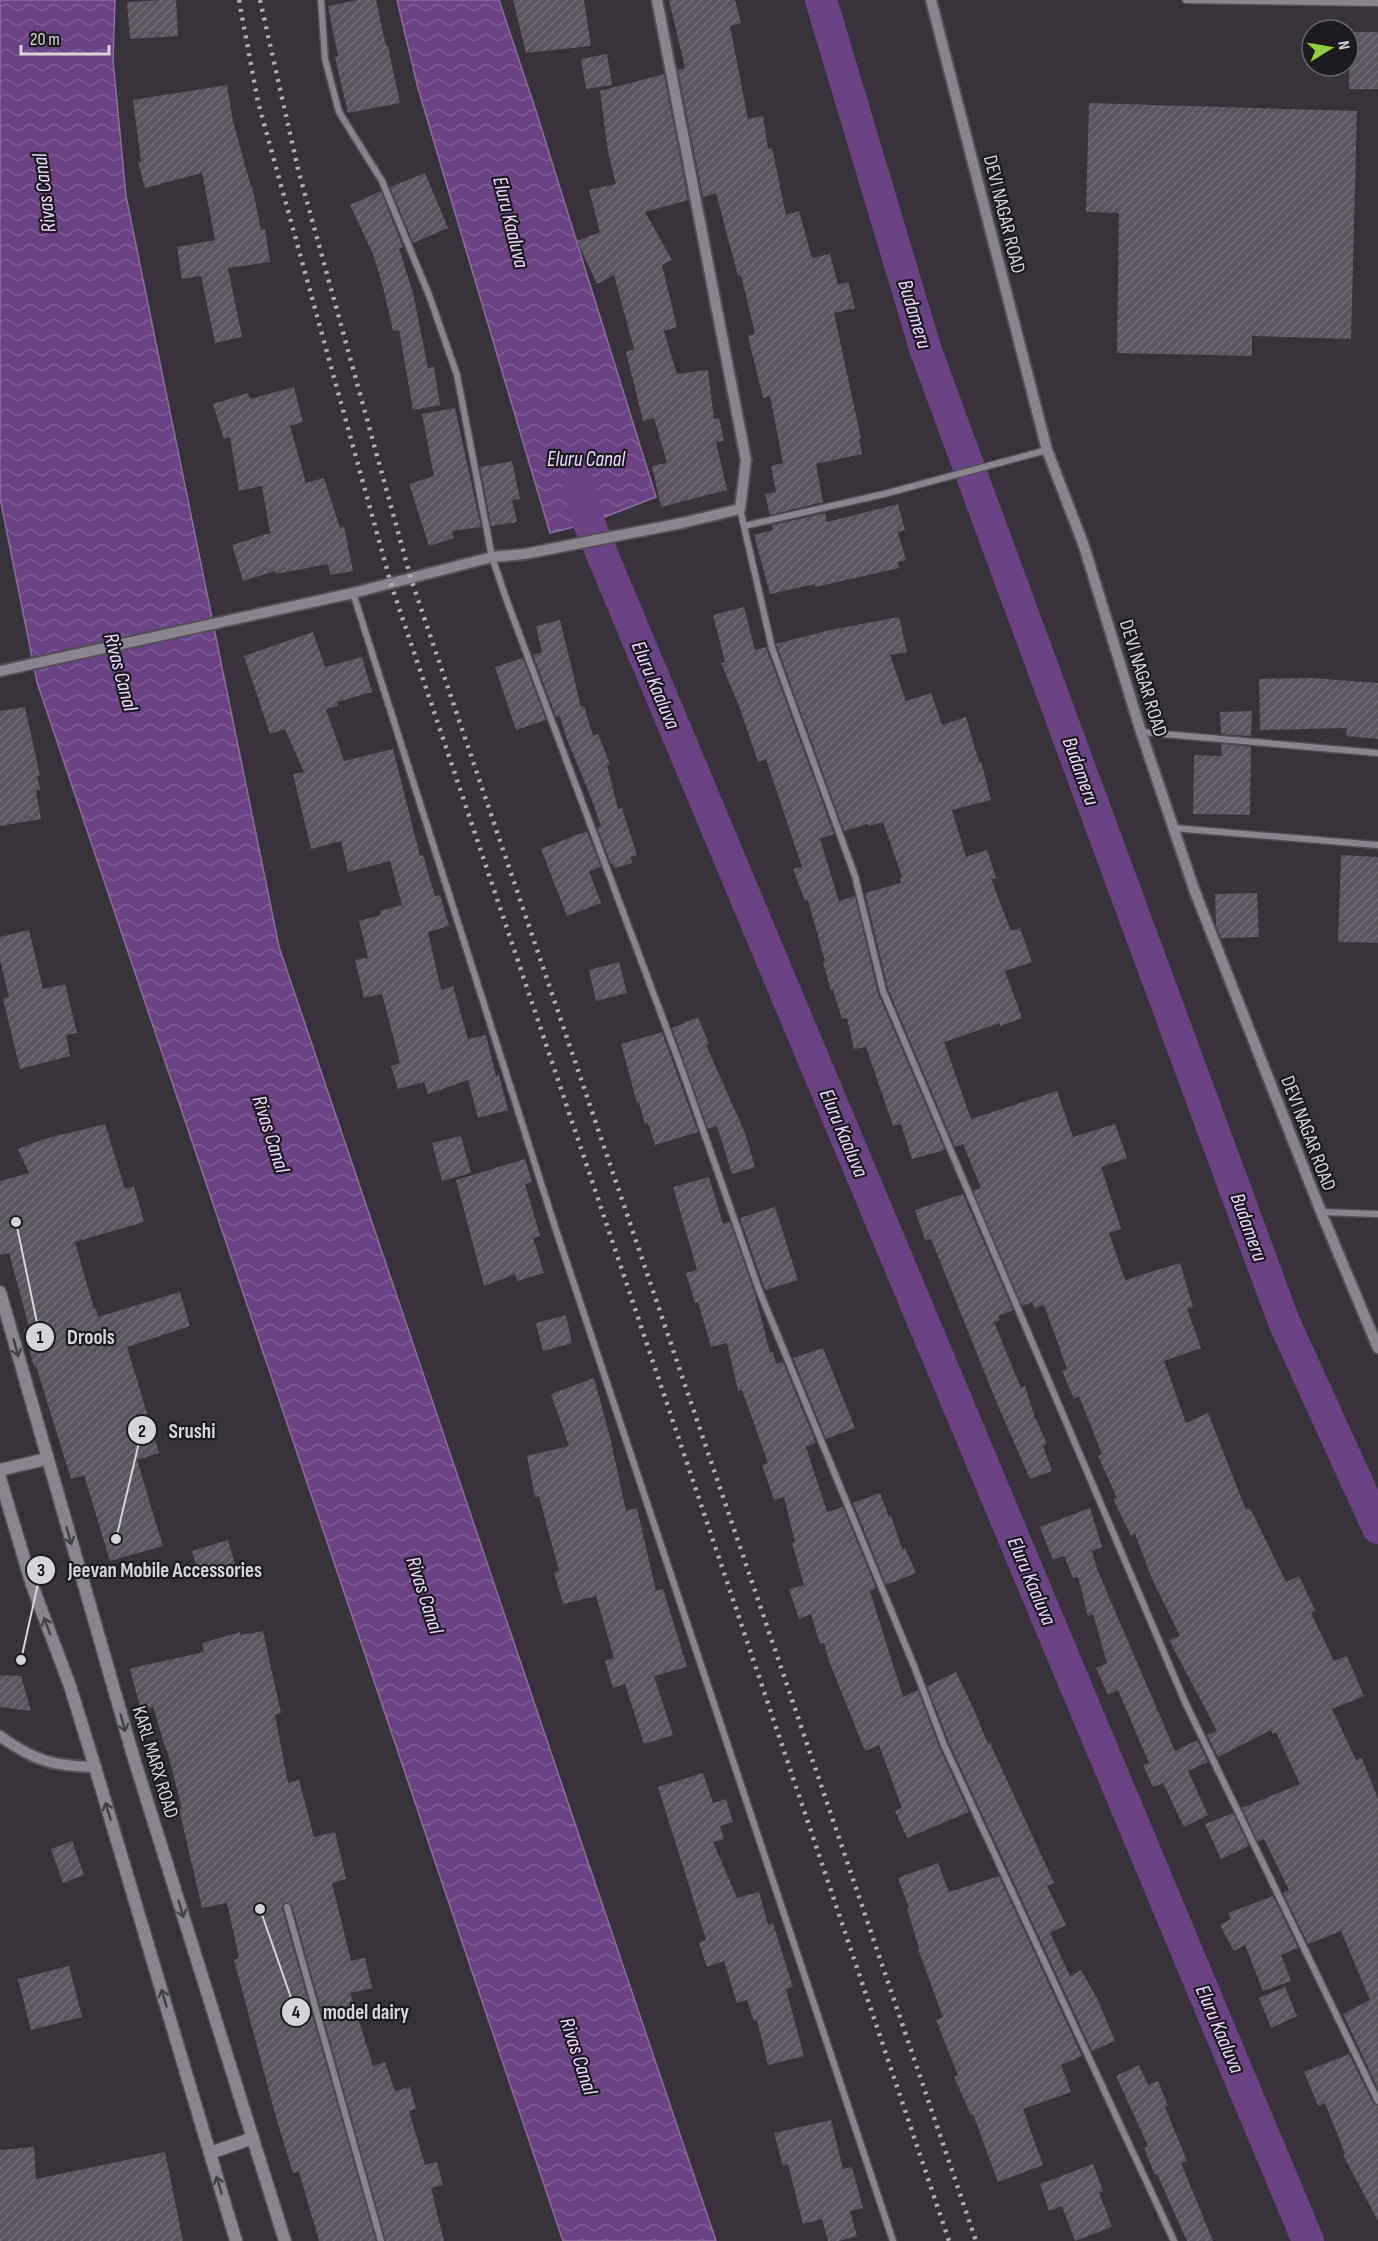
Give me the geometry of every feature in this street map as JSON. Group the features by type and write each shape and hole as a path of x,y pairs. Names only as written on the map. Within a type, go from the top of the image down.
{"main road":[{"name":"KARL MARX ROAD","path":"0,1292 46,1459 134,1759 285,2241"},
{"path":"0,1470 46,1459"},
{"path":"0,1478 32,1585 69,1686 95,1767 236,2241"},
{"path":"210,2153 253,2138"}],"street":[{"path":"321,0 326,59 339,112 382,181 429,295 457,375 492,557 682,1070 759,1290 914,1666 944,1745 1174,2241"},
{"path":"657,0 746,460 741,509 744,526 772,648 855,876 883,991 1185,1702 1378,2102"},
{"name":"DEVI NAGAR ROAD","path":"931,0 1047,450 1084,546 1141,732 1195,892 1321,1212 1378,1348"},
{"path":"1186,0 1378,3"},
{"path":"744,526 884,494 1047,450"},
{"path":"0,671 353,593 492,557 525,554 741,509"},
{"path":"353,593 555,1227 893,2241"},
{"path":"1141,732 1378,753"},
{"path":"1174,828 1378,845"},
{"path":"1321,1212 1378,1214"},
{"path":"0,1736 36,1759 62,1766 95,1767"},
{"path":"287,1907 381,2241"}],"water":[{"name":"Rivas Canal","path":"0,0 115,0 113,60 126,196 279,947 716,2241 563,2241 37,682 0,498"},
{"name":"Eluru Canal","path":"397,0 499,0 537,114 656,497 589,523 550,533 418,88"}],"building":[{"path":"176,0 178,36 130,39 127,2"},
{"path":"358,0 376,0 400,103 348,113 335,57 338,56 328,6"},
{"path":"513,0 584,0 591,46 526,53"},
{"path":"669,0 735,0 741,23 730,26 748,119 763,116 768,149 772,148 786,215 799,211 812,258 830,254 838,285 848,282 855,308 834,313 861,439 859,439 862,454 816,464 823,502 770,515 765,494 776,492 771,466 783,463 770,396 763,398 748,336 755,334 741,275 738,276 716,193 703,197 678,70 685,68"},
{"path":"1360,32 1378,32 1378,89 1349,89 1349,78 1360,78"},
{"path":"607,54 612,85 586,89 581,59"},
{"path":"664,74 688,200 645,212 672,260 662,265 677,327 664,331 677,374 708,370 714,419 719,418 724,441 716,442 727,490 661,507 652,466 667,463 654,418 643,421 626,352 634,349 614,275 597,284 577,241 600,232 589,190 616,184 608,152 600,91"},
{"path":"227,85 233,121 252,186 261,230 265,229 270,262 228,268 242,337 215,343 201,276 182,279 177,247 215,240 202,173 145,188 138,162 141,161 133,100"},
{"path":"1089,103 1357,111 1351,339 1252,336 1252,356 1117,353 1119,213 1086,212"},
{"path":"425,173 448,228 413,243 390,187"},
{"path":"381,191 403,247 399,248 413,293 428,368 434,367 440,405 413,410 399,330 393,331 373,254 350,205"},
{"path":"294,387 303,422 290,426 306,483 324,478 340,528 344,527 353,571 330,575 328,564 276,574 275,571 243,581 232,545 270,533 262,486 239,491 230,437 224,439 213,404 248,393 250,399"},
{"path":"455,408 481,527 452,531 454,538 429,546 409,484 434,476 422,414"},
{"path":"512,461 520,499 512,500 517,522 491,526 480,467"},
{"path":"898,504 905,530 898,532 906,560 898,562 899,568 815,587 815,584 770,594 754,535 773,530 772,525 825,513 827,522"},
{"path":"744,607 755,650 766,647 834,834 820,839 839,901 855,896 878,993 945,1150 912,1159 901,1124 893,1126 866,1047 854,1049 847,1018 842,1019 833,990 831,991 808,900 805,901 793,869 802,867 766,759 758,762 739,706 721,663 725,662 713,615"},
{"path":"899,617 907,652 890,655 906,701 931,693 942,725 966,717 991,800 952,810 966,857 987,850 996,878 991,879 1011,931 1020,928 1032,962 1005,971 1022,1018 944,1042 971,1119 1057,1091 1073,1137 1115,1124 1127,1158 1101,1167 1121,1229 1109,1233 1125,1280 1180,1263 1193,1307 1187,1309 1201,1348 1164,1361 1186,1423 1208,1413 1246,1510 1249,1508 1253,1514 1286,1582 1299,1576 1315,1610 1311,1613 1334,1661 1347,1656 1364,1696 1332,1709 1356,1760 1362,1758 1378,1799 1378,2089 1343,2014 1370,2000 1341,1931 1308,1944 1283,1893 1289,1890 1264,1839 1258,1842 1242,1808 1300,1784 1276,1732 1273,1734 1271,1730 1218,1757 1207,1735 1217,1731 1169,1640 1180,1636 1153,1581 1135,1534 1131,1536 1113,1499 1117,1498 1098,1456 1102,1454 1079,1396 1074,1399 1062,1371 1067,1369 1044,1305 1035,1308 1032,1302 1022,1306 973,1191 981,1188 963,1144 955,1147 888,989 865,893 901,883 900,878 902,877 883,822 844,831 776,644 830,630"},
{"path":"560,620 581,707 584,706 593,736 598,734 610,764 607,765 618,809 622,808 637,855 631,857 632,863 614,868 597,828 601,826 560,716 556,717 533,655 542,652 536,626"},
{"path":"313,632 325,667 362,657 372,692 337,702 338,706 326,709 344,761 393,749 420,856 423,855 435,896 440,895 449,926 428,932 441,990 453,986 468,1039 486,1035 496,1076 499,1075 508,1110 478,1118 468,1080 428,1094 424,1082 398,1089 391,1066 400,1063 382,994 364,998 355,960 368,958 359,921 381,915 380,911 402,905 390,861 348,872 341,841 311,849 293,774 304,772 285,729 270,734 244,656"},
{"path":"523,658 546,720 516,730 495,667"},
{"path":"1311,678 1378,683 1378,739 1346,736 1347,728 1260,730 1259,679"},
{"path":"25,707 40,776 37,776 40,789 36,791 41,819 0,826 0,711"},
{"path":"1252,711 1251,736 1221,734 1220,712"},
{"path":"1221,744 1251,747 1250,815 1193,814 1194,755 1222,756"},
{"path":"587,831 601,867 589,871 601,903 567,916 541,849"},
{"path":"1341,855 1378,857 1378,943 1338,942"},
{"path":"1257,893 1259,937 1221,938 1216,925 1215,894"},
{"path":"29,930 43,989 65,984 77,1033 66,1035 70,1056 20,1069 3,999 9,997 0,960 0,937"},
{"path":"619,962 627,993 596,1001 589,970"},
{"path":"698,1017 709,1044 706,1045 745,1133 755,1167 732,1174 717,1126 708,1129 672,1028"},
{"path":"662,1032 698,1132 655,1145 648,1123 645,1124 639,1103 637,1103 621,1044"},
{"path":"105,1124 125,1189 134,1186 144,1222 75,1242 94,1309 98,1317 180,1292 190,1326 127,1347 159,1453 137,1460 163,1546 110,1561 84,1475 71,1479 36,1366 34,1367 24,1329 29,1327 9,1253 0,1255 0,1181 29,1173 18,1149 44,1139"},
{"path":"461,1136 471,1173 442,1181 432,1143"},
{"path":"525,1159 532,1182 525,1184 540,1236 533,1238 544,1273 517,1281 515,1274 484,1286 456,1180"},
{"path":"709,1177 723,1224 730,1222 755,1294 770,1353 773,1352 776,1364 783,1362 816,1443 806,1447 827,1512 843,1507 876,1588 870,1591 903,1697 918,1690 939,1747 969,1812 907,1838 895,1811 902,1808 879,1745 865,1751 824,1643 820,1644 811,1614 799,1619 789,1589 804,1585 792,1543 795,1542 784,1497 774,1500 762,1465 768,1463 742,1390 738,1391 727,1343 711,1347 698,1302 695,1303 686,1273 697,1270 673,1187"},
{"path":"963,1194 1013,1310 998,1316 1000,1320 994,1322 1021,1388 1025,1386 1034,1415 1047,1444 1043,1446 1052,1471 1030,1479 931,1239 925,1240 915,1210"},
{"path":"775,1207 798,1280 765,1290 740,1218"},
{"path":"566,1315 572,1343 543,1351 536,1323"},
{"path":"823,1348 855,1428 826,1439 793,1358"},
{"path":"594,1378 626,1511 637,1508 656,1591 663,1589 687,1667 654,1676 673,1735 644,1744 625,1684 613,1688 605,1661 614,1658 596,1596 563,1604 554,1572 559,1571 539,1496 535,1497 527,1456 569,1446 551,1394"},
{"path":"880,1493 889,1517 891,1516 902,1549 905,1548 916,1573 886,1585 853,1503"},
{"path":"1090,1508 1102,1547 1092,1551 1097,1569 1175,1751 1197,1740 1208,1762 1188,1771 1208,1815 1184,1827 1163,1783 1153,1787 1143,1765 1149,1763 1118,1690 1108,1695 1096,1668 1107,1663 1093,1614 1088,1616 1078,1577 1073,1578 1064,1556 1053,1560 1040,1527"},
{"path":"228,1540 236,1568 200,1579 192,1551"},
{"path":"263,1631 281,1713 275,1715 288,1783 299,1780 314,1837 335,1832 346,1879 332,1883 351,1961 365,1958 372,1988 350,1993 373,2066 385,2062 395,2091 410,2087 416,2109 409,2111 425,2165 437,2162 443,2185 431,2188 444,2241 386,2241 292,1906 286,1902 282,1908 376,2241 319,2241 299,2172 293,2173 277,2121 234,1960 239,1958 227,1903 202,1908 179,1809 182,1809 167,1750 153,1707 141,1710 130,1670 132,1668 204,1652 202,1643 240,1632 240,1635"},
{"path":"956,1672 1054,1883 1047,1886 1066,1925 1050,1933 1070,1976 1081,1970 1097,1998 1115,2041 1092,2051 949,1743 927,1686"},
{"path":"0,1675 21,1676 31,1711 0,1707"},
{"path":"703,1773 713,1803 726,1799 733,1822 720,1826 724,1839 713,1842 737,1898 759,1892 768,1925 773,1923 793,1987 786,1989 804,2056 768,2065 757,2020 754,2021 747,2000 737,2003 724,1961 707,1967 699,1943 706,1940 658,1787"},
{"path":"1233,1813 1249,1846 1221,1859 1205,1824"},
{"path":"72,1841 84,1875 63,1883 51,1849"},
{"path":"938,1863 949,1892 999,1876 1082,2056 1061,2065 1071,2092 1023,2109 1043,2165 998,2182 973,2114 971,2115 954,2077 958,2075 936,2020 943,2017 918,1949 907,1909 909,1908 898,1878"},
{"path":"1273,1896 1298,1948 1281,1955 1291,1981 1263,1991 1245,1945 1234,1951 1220,1925 1231,1919 1228,1913"},
{"path":"69,1966 82,2017 31,2030 18,1979"},
{"path":"1285,1987 1297,2016 1271,2028 1259,1998"},
{"path":"1349,2054 1373,2103 1378,2106 1378,2221 1343,2155 1345,2154 1325,2103 1318,2106 1304,2072"},
{"path":"1139,2065 1148,2085 1158,2081 1168,2106 1165,2107 1187,2161 1181,2163 1213,2241 1187,2241 1157,2174 1155,2175 1144,2148 1148,2146 1116,2076"},
{"path":"831,2120 843,2169 852,2167 863,2208 850,2211 857,2236 839,2241 828,2241 822,2219 803,2224 788,2164 783,2166 774,2133"},
{"path":"34,2147 36,2179 165,2152 183,2241 0,2241 0,2150"},
{"path":"1093,2164 1103,2191 1099,2192 1112,2227 1075,2241 1062,2206 1049,2211 1040,2184"}],"waterway":[{"name":"Budameru","path":"821,0 926,351 1284,1322 1378,1528"},
{"name":"Eluru Kaaluva","path":"578,483 589,523 1308,2241"}],"railway":[{"path":"239,0 258,102 391,584 949,2241"},
{"path":"260,0 298,169 411,579 976,2241"}],"place":[{"name":"Drools","path":"16,1222"},
{"name":"Srushi","path":"116,1539"},
{"name":"Jeevan Mobile Accessories","path":"21,1660"},
{"name":"model dairy","path":"260,1909"}]}
